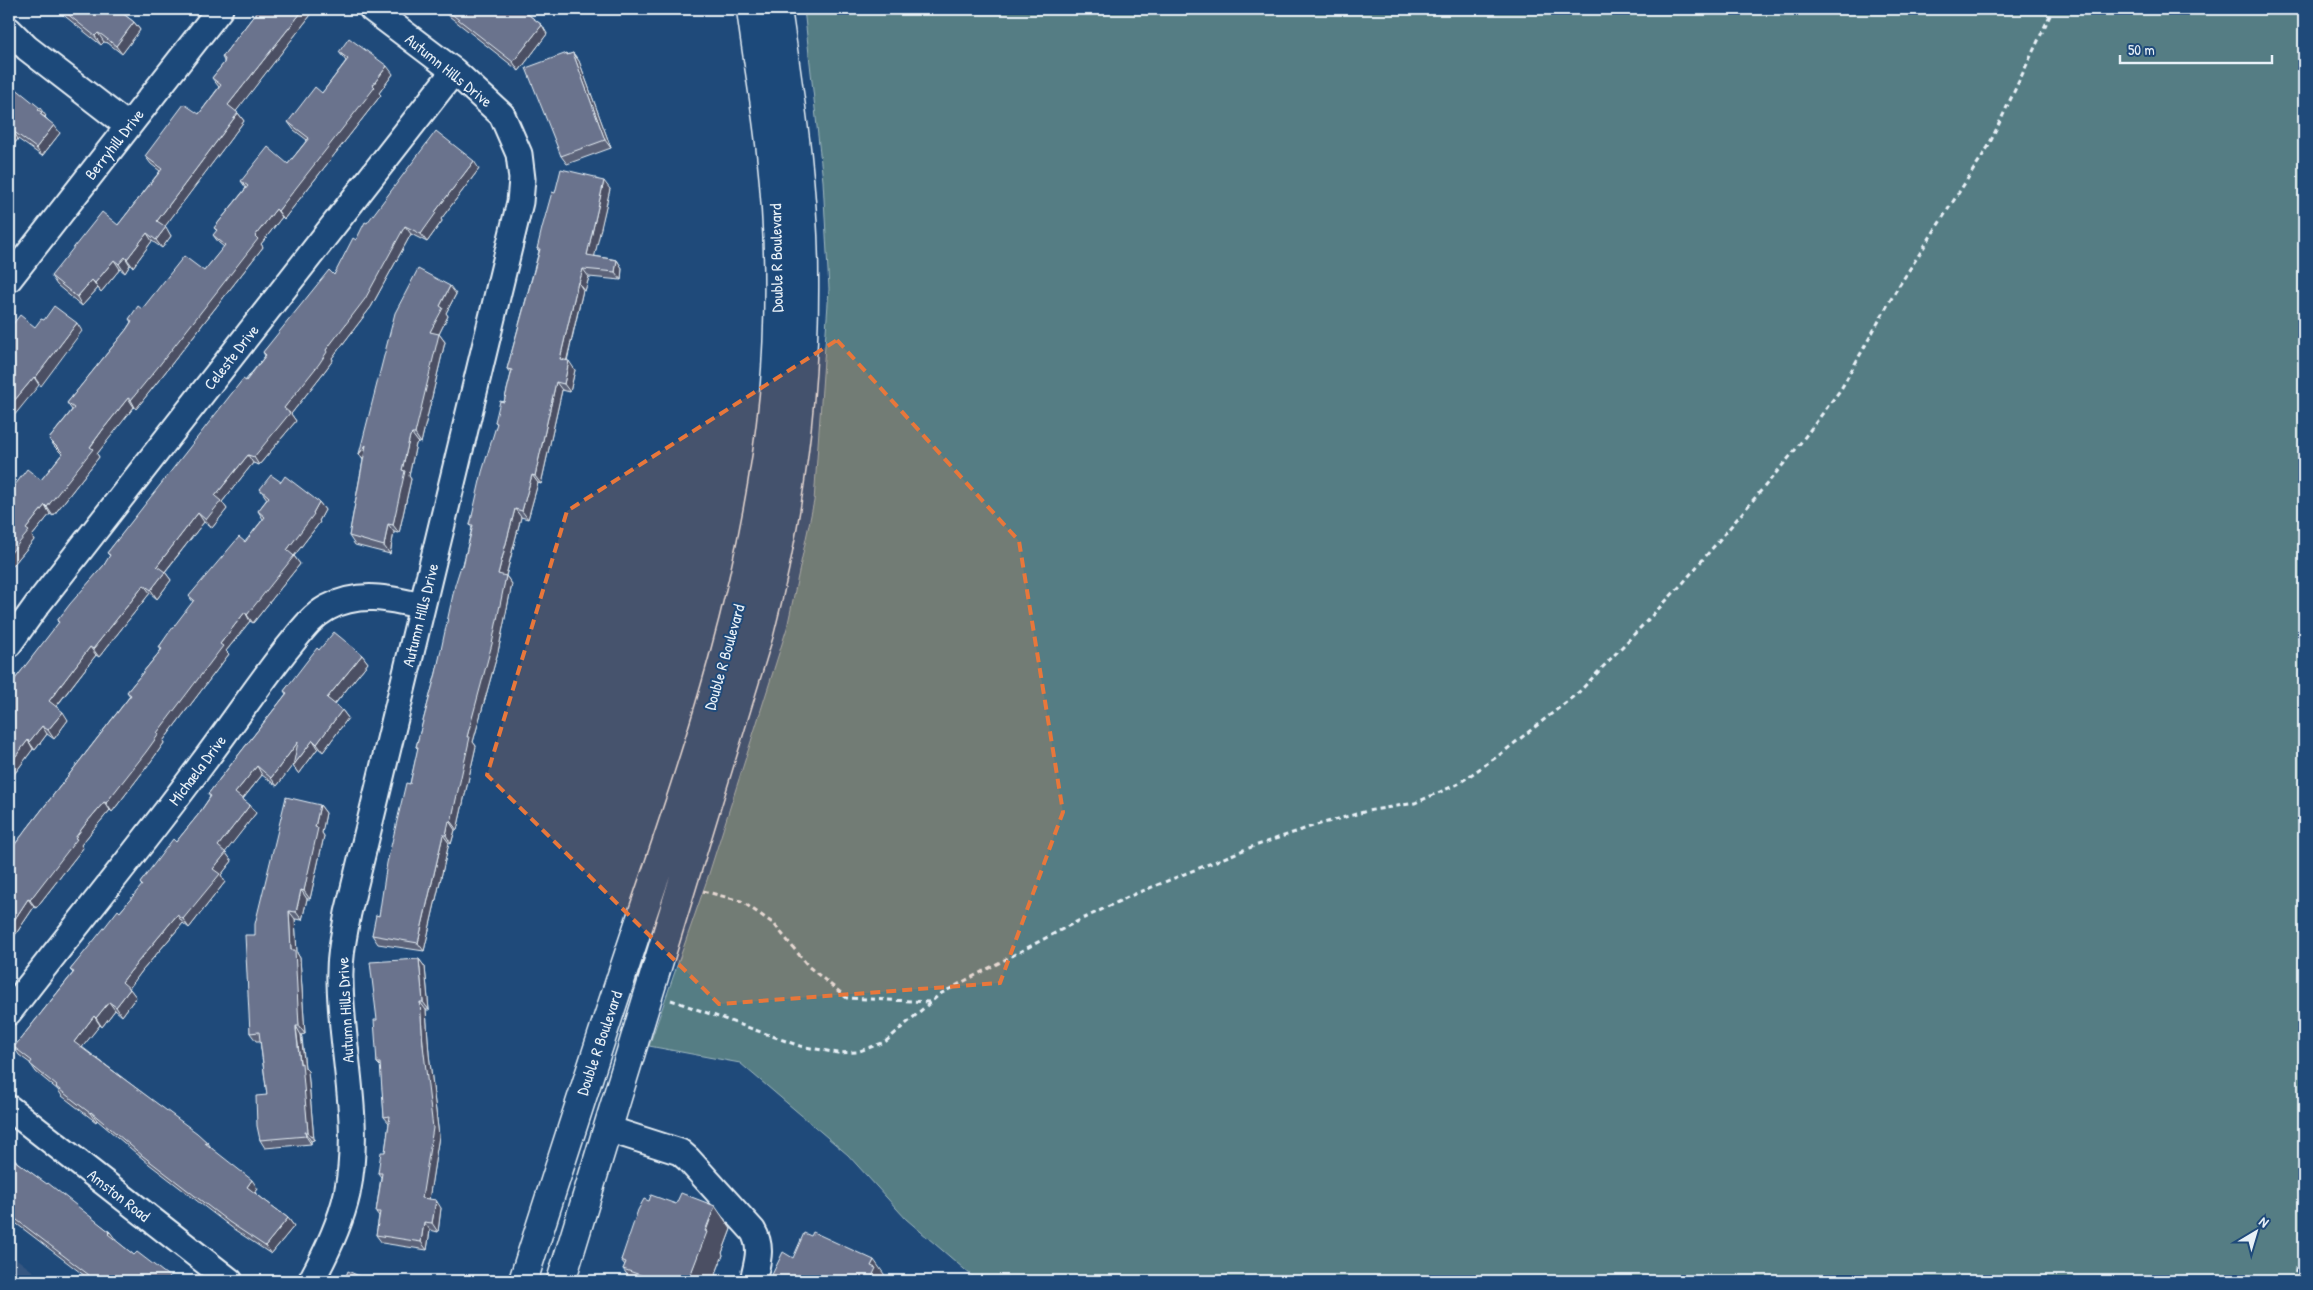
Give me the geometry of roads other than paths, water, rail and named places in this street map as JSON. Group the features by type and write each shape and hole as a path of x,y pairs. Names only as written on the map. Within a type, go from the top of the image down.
{"main road":[{"name":"Double R Boulevard","path":"523,1281 578,1106 708,711 742,593 753,540 769,446 774,393 777,348 778,247 771,152 751,9"},
{"name":"Double R Boulevard","path":"561,1281 759,633 781,539 791,476 802,360 804,276 799,172 777,9"}],"street":[{"name":"Berryhill Drive","path":"9,279 220,9"},
{"name":"Autumn Hills Drive","path":"311,1281 339,1222 347,1193 352,1154 340,980 342,944 520,202 522,178 519,154 502,115 454,71 372,9"},
{"path":"9,30 27,48 128,126"},
{"name":"Celeste Drive","path":"9,643 454,71"},
{"name":"Michaela Drive","path":"9,1012 202,765 259,684 308,622 326,609 348,600 368,596 388,598 422,606"},
{"name":"Amston Road","path":"9,1108 230,1281"},
{"path":"608,1129 670,1147 688,1159 759,1241 760,1250 754,1281"}]}
